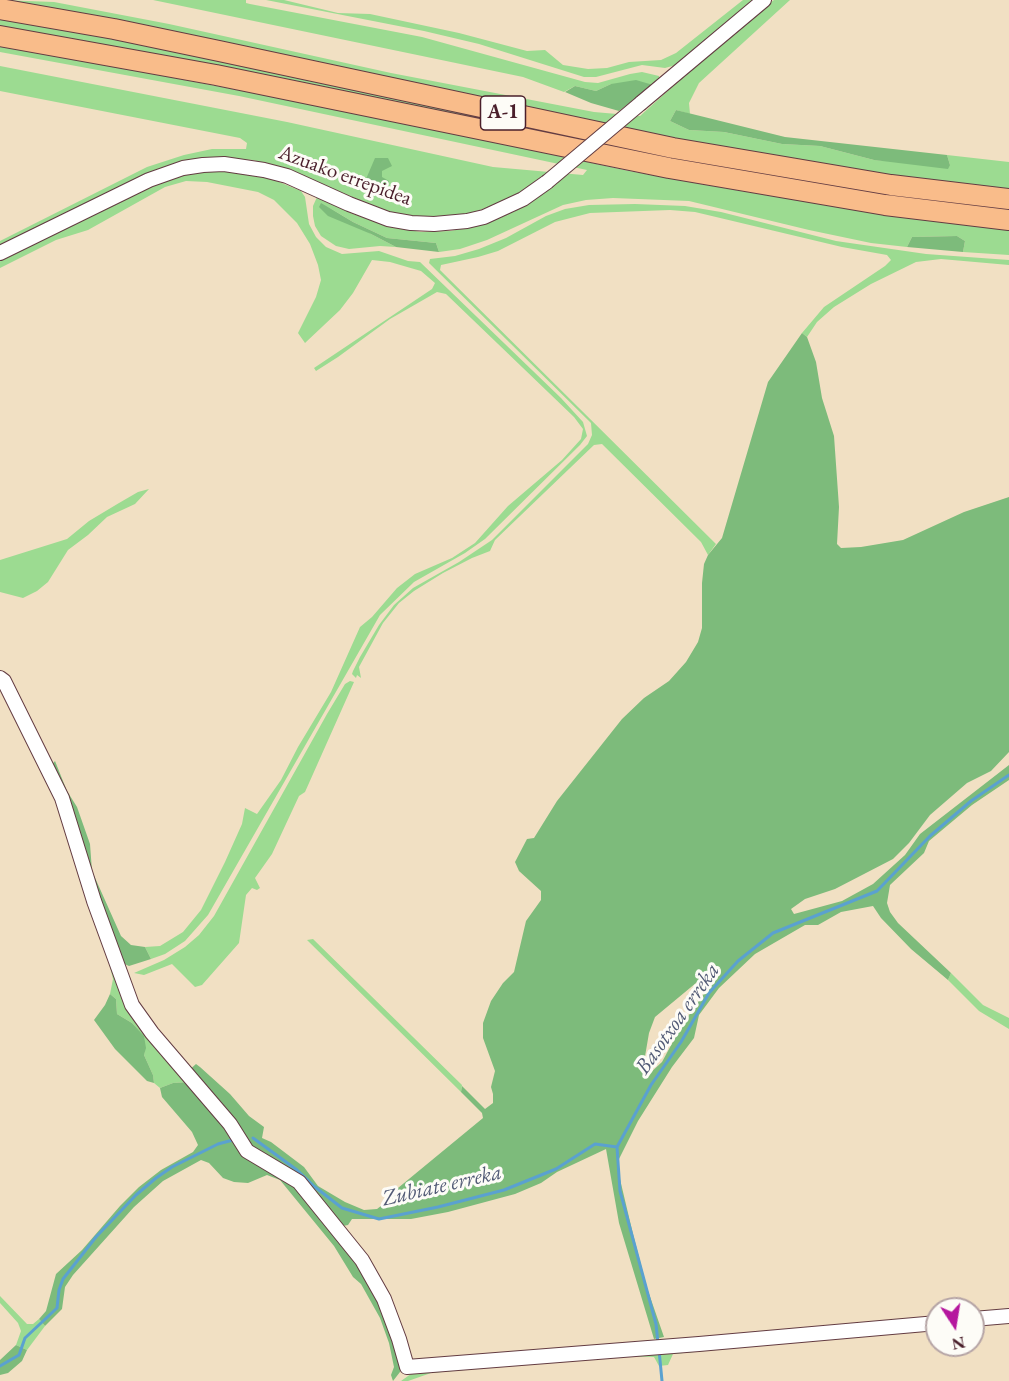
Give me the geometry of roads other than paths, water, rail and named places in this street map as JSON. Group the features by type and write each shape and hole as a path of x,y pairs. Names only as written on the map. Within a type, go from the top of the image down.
{"highway":[{"name":"A-1","path":"0,9 114,29 673,148 891,185 1009,200"},
{"name":"A-1","path":"0,36 205,73 669,168 885,205 1009,220"}],"street":[{"name":"Azuako errepidea","path":"0,253 149,180 183,168 203,165 224,164 287,176 388,219 434,224 484,217 523,199 547,182 764,0"},
{"path":"0,678 4,681 62,798 94,901 132,1005 152,1033 230,1124 248,1151 299,1182 362,1260 384,1299 399,1339 406,1367 925,1324"},
{"path":"985,1319 1009,1316"}],"waterway":[{"name":"Basotxoa erreka","path":"658,1343 656,1324 620,1191 617,1147 651,1085 681,1042 709,993 738,961 773,933 877,891 930,836 971,801 1009,775"},
{"name":"Zubiate erreka","path":"253,1138 297,1170 342,1208 379,1219 504,1190 556,1169 595,1144 617,1147"},
{"name":"Zubiate erreka","path":"0,1366 19,1355 25,1338 57,1308 63,1279 96,1237 136,1195 172,1167 218,1144 233,1140"},
{"name":"Basotxoa erreka","path":"659,1350 662,1381"}]}
